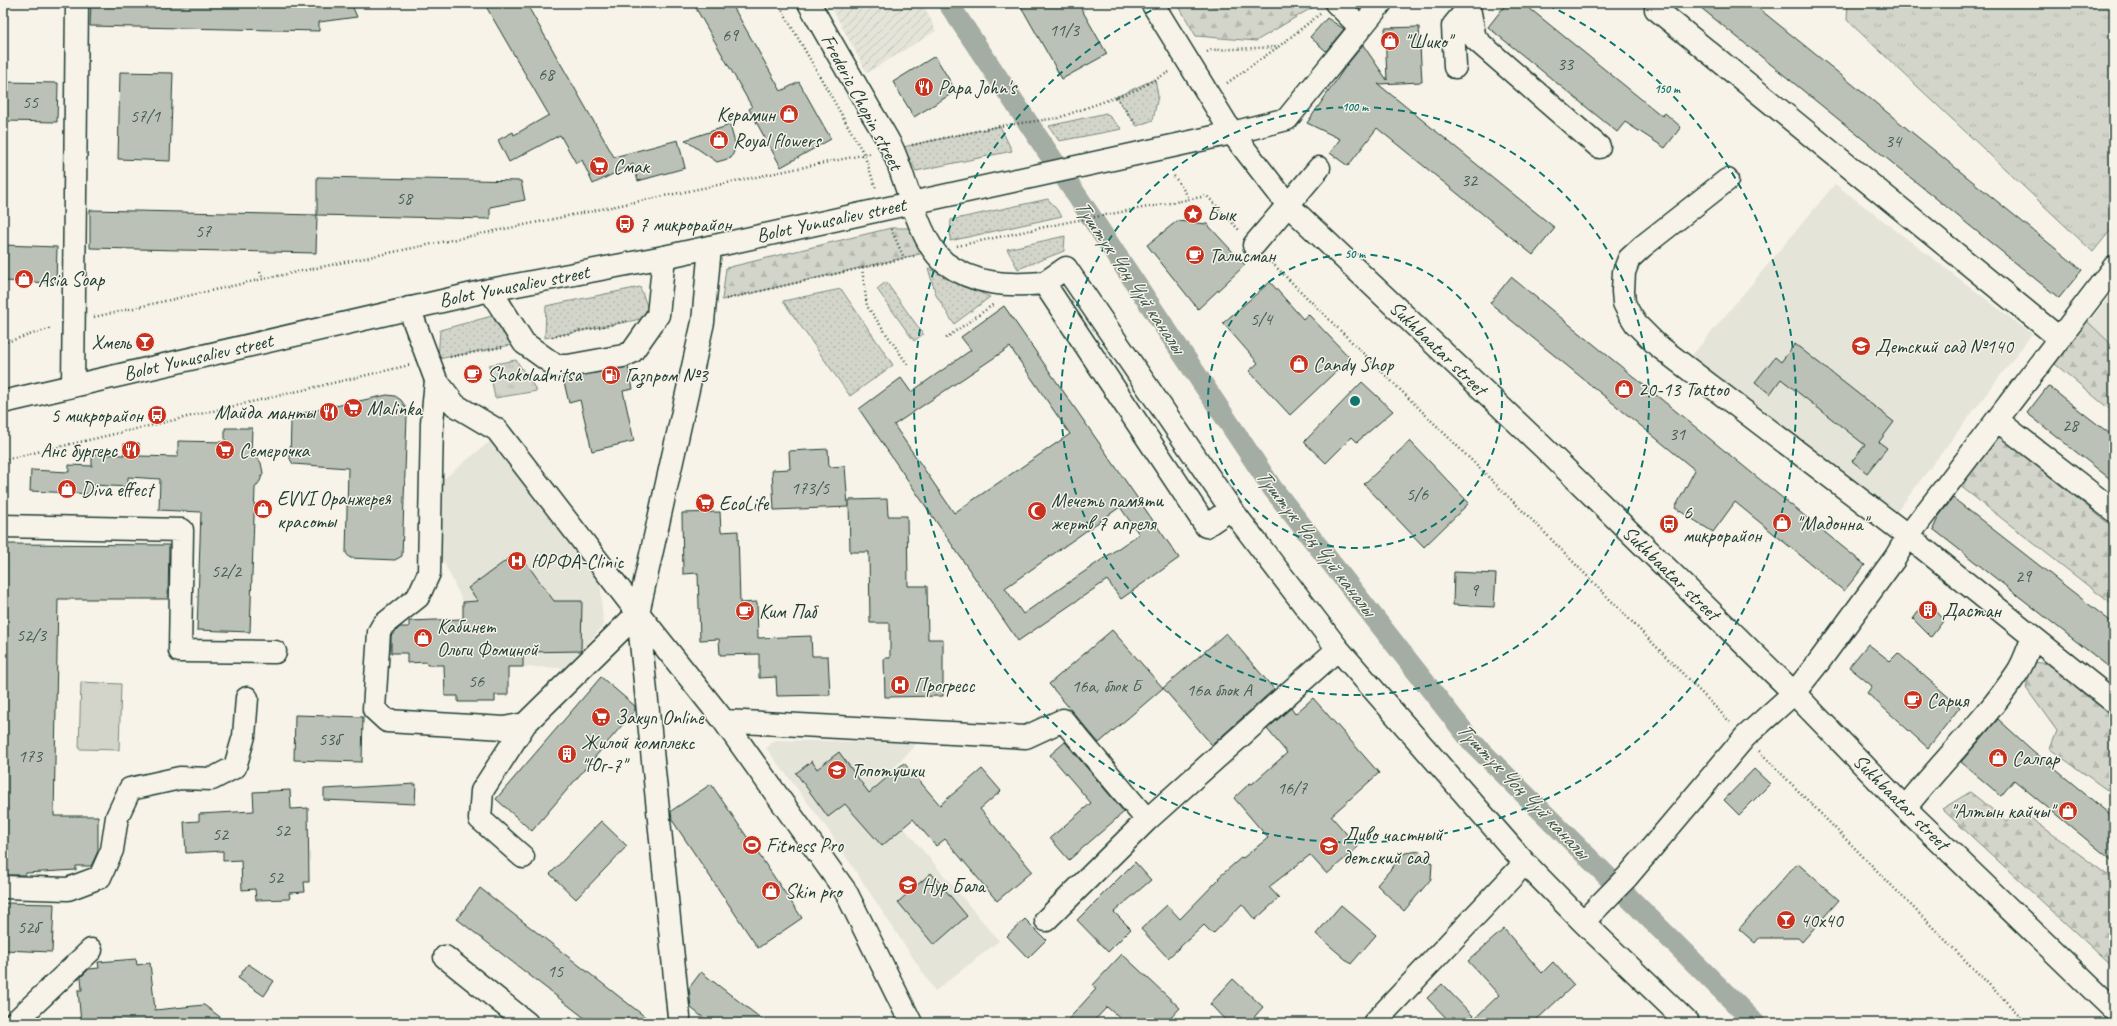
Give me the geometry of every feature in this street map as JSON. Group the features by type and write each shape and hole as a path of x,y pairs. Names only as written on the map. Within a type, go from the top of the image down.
{"main road":[{"path":"73,385 77,3"},
{"name":"Frederic Chopin street","path":"809,3 892,149 911,202 934,251 945,263 975,279 1021,285 1044,283"},
{"name":"Sukhbaatar street","path":"1152,3 1187,63 1232,133 1288,205 1543,447 1794,693 1905,808 2114,1010"},
{"path":"1232,133 1287,119 1380,3"},
{"path":"1657,3 1656,9 2059,338"},
{"path":"1455,66 1453,26 1468,5"},
{"path":"1468,5 1475,39 1599,147"},
{"path":"1328,8 1360,27"},
{"name":"Bolot Yunusaliev street","path":"3,402 490,290 664,257 911,202 1027,179 1232,133"},
{"path":"1254,245 1319,168"},
{"path":"1727,180 1643,246 1629,259 1624,272 1624,303 1636,324 1657,345 1908,536 2114,702"},
{"path":"679,1018 638,614 703,322 710,247"},
{"path":"490,290 524,343 556,366 568,366 623,356 632,352 658,315 664,257"},
{"path":"1583,922 1627,877 1745,737 1794,693 1818,663 1895,558 1908,536 2114,267"},
{"path":"1230,509 1206,526 1044,283 1066,268 1230,509 1338,649 1525,863 1583,922 1688,1023"},
{"path":"409,308 433,371 455,405 497,430 638,614 724,722 846,892 911,1023"},
{"path":"433,371 428,573 418,597 383,625 379,632 374,709 387,721 504,728 525,724"},
{"path":"1998,420 2114,511"},
{"path":"3,526 182,530 180,651 275,652"},
{"path":"523,857 480,819 482,792 525,724 638,614"},
{"path":"1905,808 1930,777 1974,729 2018,672 2033,637"},
{"path":"1046,920 1147,820 1338,649"},
{"path":"3,887 68,889 100,877 112,850 117,817 130,789 180,778 212,779 235,767 244,736 247,698"},
{"path":"724,722 1026,737 1063,720 1147,820"},
{"path":"1374,1023 1525,863"},
{"path":"14,1023 91,950"},
{"path":"445,957 527,1023"}],"path":[{"path":"778,3 864,154 878,194"},
{"path":"1227,83 1278,47 1328,8"},
{"path":"3,343 73,322 263,279 1000,126 1058,118 1136,90 1211,50 1278,47"},
{"path":"1116,97 1137,126"},
{"path":"1174,176 1190,199"},
{"path":"949,248 1068,222 1207,196 1254,245 1543,531 2027,1023"},
{"path":"888,222 904,258"},
{"path":"705,304 917,255"},
{"path":"862,268 867,306 908,365"},
{"path":"260,272 263,279"},
{"path":"946,338 996,303"},
{"path":"3,460 433,371 524,343 658,315"}],"shaded area":[{"path":"829,3 923,3 936,31 867,73"},
{"name":"Детский сад №140","path":"1835,184 2032,334 1892,518 1689,359"},
{"path":"2114,290 2114,381 2071,345"},
{"name":"ЮРФА-Clinic","path":"494,438 600,573 603,626 566,668 523,667 523,601 463,602 437,548 440,482"},
{"name":"Нур Бала","path":"776,740 917,743 873,791 999,941 935,991 827,828 766,748"}],"green space":[{"path":"1177,3 1318,4 1256,41 1196,36"},
{"path":"1848,3 2114,3 2114,226 2093,252 1847,20"},
{"path":"1155,79 1158,96 1153,120 1137,126 1116,97"},
{"path":"1106,113 1122,129 1059,141 1049,126"},
{"path":"1000,126 1012,151 916,171 903,147"},
{"path":"1048,199 1062,216 950,241 951,220"},
{"path":"891,228 909,228 924,253 722,300 726,268"},
{"path":"1065,236 1064,251 1018,269 1007,249"},
{"path":"928,268 990,297 954,324 936,295"},
{"path":"886,282 923,334 914,341 877,289"},
{"path":"640,287 651,317 545,338 546,306"},
{"path":"841,289 893,365 850,396 783,301"},
{"path":"492,316 511,345 438,359 440,330"},
{"path":"2087,321 2114,347 2114,413 2055,364"},
{"path":"516,360 537,391 495,398 489,365"},
{"path":"1997,434 2114,528 2114,606 1959,485"},
{"path":"2032,662 2051,664 2114,716 2114,795 2050,749 2057,731 2026,688"},
{"path":"81,682 121,684 119,750 79,749"},
{"path":"1970,792 2007,821 2020,810 2114,880 2114,968 1942,809"}],"building":[{"path":"91,3 351,3 357,17 319,22 319,31 90,26"},
{"path":"484,3 526,3 614,157 678,140 685,168 638,181 633,164 593,184 582,160 576,163 560,135 509,162 498,140 513,132 514,135 549,115"},
{"path":"693,3 731,3 781,91 799,82 831,139 781,167 749,109 752,107"},
{"path":"1019,3 1078,3 1107,54 1062,79"},
{"path":"1507,3 1523,3 1662,116 1665,113 1681,127 1665,148 1625,122 1617,132 1488,27"},
{"path":"1695,3 1752,3 2082,270 2059,298"},
{"path":"1327,18 1344,29 1326,51 1310,37"},
{"path":"1419,27 1422,82 1378,84 1555,228 1533,255 1377,128 1348,166 1330,153 1340,139 1307,123 1346,66 1363,45 1387,80 1385,28"},
{"name":"Papa John's","path":"935,56 956,91 914,117 893,82"},
{"path":"120,72 173,73 170,161 118,159"},
{"path":"3,82 58,83 57,122 3,121"},
{"name":"Royal flowers","path":"730,125 736,147 731,158 717,162 685,140"},
{"path":"317,177 521,181 525,200 490,207 490,219 317,215"},
{"path":"90,210 317,215 316,253 90,248"},
{"name":"Талисман","path":"1177,221 1207,224 1245,265 1198,309 1147,245"},
{"path":"3,245 57,247 56,283 3,281"},
{"path":"1511,277 1865,565 1844,591 1735,502 1713,532 1675,508 1695,470 1490,303"},
{"name":"Candy Shop","path":"1270,282 1303,319 1308,314 1350,358 1290,415 1249,371 1258,363 1223,323"},
{"path":"1004,306 1179,558 1121,599 1107,580 1018,641 859,409 901,378 911,392 971,350 961,337","holes":["1010,347 1070,434 954,513 894,425","1120,507 1139,534 1023,614 1005,588"]},
{"path":"1795,344 1894,422 1879,442 1887,448 1867,473 1852,461 1865,445 1781,379 1770,394 1755,382 1775,357 1781,362"},
{"path":"628,367 633,389 623,391 634,441 592,451 580,400 569,403 563,378"},
{"path":"1362,382 1393,411 1357,442 1352,437 1326,463 1304,442"},
{"path":"2048,386 2114,437 2114,482 2027,413"},
{"path":"387,395 395,396 401,400 405,406 407,416 402,556 395,560 350,558 346,553 348,468 293,464 290,459 291,423 295,417 303,413"},
{"path":"225,428 252,428 251,455 257,457 261,463 263,473 255,488 250,632 197,630 201,512 159,510 160,479 128,477 128,487 94,485 94,494 30,491 31,470 69,472 69,465 92,466 92,454 124,455 124,444 139,443 139,456 178,457 178,441 225,442"},
{"path":"1410,441 1469,503 1424,547 1364,484"},
{"path":"828,449 829,467 845,466 848,507 774,510 772,470 790,469 789,451"},
{"path":"1953,498 2114,624 2114,671 1933,529 1939,516"},
{"path":"887,499 888,516 907,516 908,586 927,586 928,639 943,639 943,696 885,697 884,658 890,658 890,623 870,623 869,552 850,552 849,500"},
{"path":"720,512 721,532 738,531 740,603 757,602 758,638 811,636 812,656 828,656 830,695 777,696 776,677 759,678 759,654 720,655 719,639 700,640 698,573 683,574 682,513"},
{"path":"6,544 169,545 168,599 58,599 54,816 98,816 98,851 91,866 76,866 76,870 26,873 24,875 3,875"},
{"path":"518,552 554,601 582,601 581,651 523,652 523,667 508,667 508,695 495,695 495,702 458,702 458,696 445,696 444,665 427,665 427,662 407,663 407,653 391,653 391,636 400,627 409,627 409,621 463,619 463,602 478,601 468,588"},
{"path":"1454,572 1496,574 1494,607 1453,605"},
{"name":"Дастан","path":"1927,600 1944,620 1931,637 1913,619"},
{"path":"1112,630 1163,688 1099,743 1049,684"},
{"path":"1226,633 1274,689 1212,745 1163,688"},
{"name":"Сария","path":"1868,644 1890,661 1898,653 1960,707 1928,748 1867,693 1872,686 1849,667"},
{"name":"Жилой комплекс \"Юг-7\"","path":"601,677 635,706 635,710 532,831 496,799"},
{"path":"1313,698 1379,773 1331,816 1358,847 1327,874 1310,855 1269,887 1279,898 1255,920 1242,904 1213,934 1204,925 1168,958 1141,929 1167,905 1180,919 1219,879 1218,878 1242,857 1243,858 1268,838 1234,798 1287,753 1267,729 1291,708 1295,714"},
{"path":"295,715 363,717 362,762 294,760"},
{"path":"1998,719 2032,750 2114,818 2114,862 2014,780 2001,796 1961,762"},
{"path":"1065,742 1124,812 1069,860 1050,838 1091,803 1050,755"},
{"path":"839,752 869,793 904,763 940,805 982,769 1001,791 980,809 1032,871 997,901 945,839 936,846 913,819 882,846 845,804 828,817 796,773 812,761 817,769"},
{"path":"1754,769 1770,784 1739,815 1724,800"},
{"path":"416,784 415,804 324,800 324,789"},
{"path":"711,784 802,918 758,948 672,820 671,811"},
{"path":"290,790 291,809 308,808 309,882 304,882 305,892 289,893 290,899 256,900 255,889 242,890 241,860 223,861 223,851 186,853 184,822 199,821 199,814 254,811 253,792"},
{"path":"601,821 627,846 576,899 550,874"},
{"path":"1420,851 1432,863 1431,879 1404,911 1377,885 1405,853"},
{"path":"1135,862 1151,880 1114,912 1131,929 1108,952 1077,920"},
{"path":"1797,863 1839,900 1802,942 1798,938 1759,938 1755,943 1739,929"},
{"path":"931,873 967,916 934,945 898,902"},
{"path":"480,888 653,1023 591,1023 457,919"},
{"path":"3,903 54,904 52,952 3,950"},
{"path":"1341,905 1376,935 1351,964 1316,934"},
{"path":"1025,919 1046,940 1028,958 1007,936"},
{"path":"1504,929 1542,973 1553,962 1574,985 1533,1023 1451,1023 1427,998 1442,984 1475,1018 1499,995 1468,961"},
{"path":"1122,954 1180,1008 1166,1023 1125,1023 1107,1007 1092,1023 1065,1023 1096,989 1093,985"},
{"path":"136,959 137,965 150,963 155,1010 204,1005 228,1023 134,1023 134,1021 127,1021 127,1023 81,1023 78,990 82,990 81,977 89,969 99,968 98,962"},
{"path":"248,964 274,981 264,996 238,978"},
{"path":"701,972 767,1023 710,1023 691,1008 689,988"},
{"path":"1233,979 1263,1007 1249,1023 1228,1023 1210,1004"}],"waterway":[{"name":"Түштүк Чоң Чүй каналы","path":"948,3 1273,489 1472,742 1755,1023"}],"place":[{"name":"\"Шико\"","path":"1390,41"},
{"name":"Papa John's","path":"924,87"},
{"name":"Керамин","path":"789,114"},
{"name":"Royal flowers","path":"719,140"},
{"name":"Смак","path":"599,166"},
{"name":"Бык","path":"1193,214"},
{"name":"7 микрорайон","path":"625,224"},
{"name":"Талисман","path":"1195,255"},
{"name":"Asia Soap","path":"24,279"},
{"name":"Хмель","path":"145,342"},
{"name":"Детский сад №140","path":"1861,346"},
{"name":"Candy Shop","path":"1299,364"},
{"name":"Shokoladnitsa","path":"473,374"},
{"name":"Газпром №3","path":"611,375"},
{"name":"20-13 Tattoo","path":"1624,389"},
{"name":"Malinka","path":"353,408"},
{"name":"Майда манты","path":"329,412"},
{"name":"5 микрорайон","path":"157,415"},
{"name":"Анс бургерс","path":"131,450"},
{"name":"Семерочка","path":"225,450"},
{"name":"Diva effect","path":"67,489"},
{"name":"EcoLife","path":"705,503"},
{"name":"EVVI Оранжерея красоты","path":"263,509"},
{"name":"Мечеть памяти жертв 7 апреля","path":"1037,511"},
{"name":"\"Мадонна\"","path":"1782,523"},
{"name":"6 микрорайон","path":"1669,524"},
{"name":"ЮРФА-Clinic","path":"517,561"},
{"name":"Дастан","path":"1928,610"},
{"name":"Ким Паб","path":"745,611"},
{"name":"Кабинет Ольги Фоминой","path":"423,638"},
{"name":"Прогресс","path":"900,685"},
{"name":"Сария","path":"1913,700"},
{"name":"Закуп Online","path":"601,717"},
{"name":"Жилой комплекс \"Юг-7\"","path":"567,754"},
{"name":"Салгар","path":"1998,758"},
{"name":"Топотушки","path":"837,770"},
{"name":"\"Алтын кайчы\"","path":"2068,811"},
{"name":"Fitness Pro","path":"752,845"},
{"name":"Диво частный детский сад","path":"1329,846"},
{"name":"Нур Бала","path":"908,885"},
{"name":"Skin pro","path":"771,891"},
{"name":"40x40","path":"1786,920"}]}
